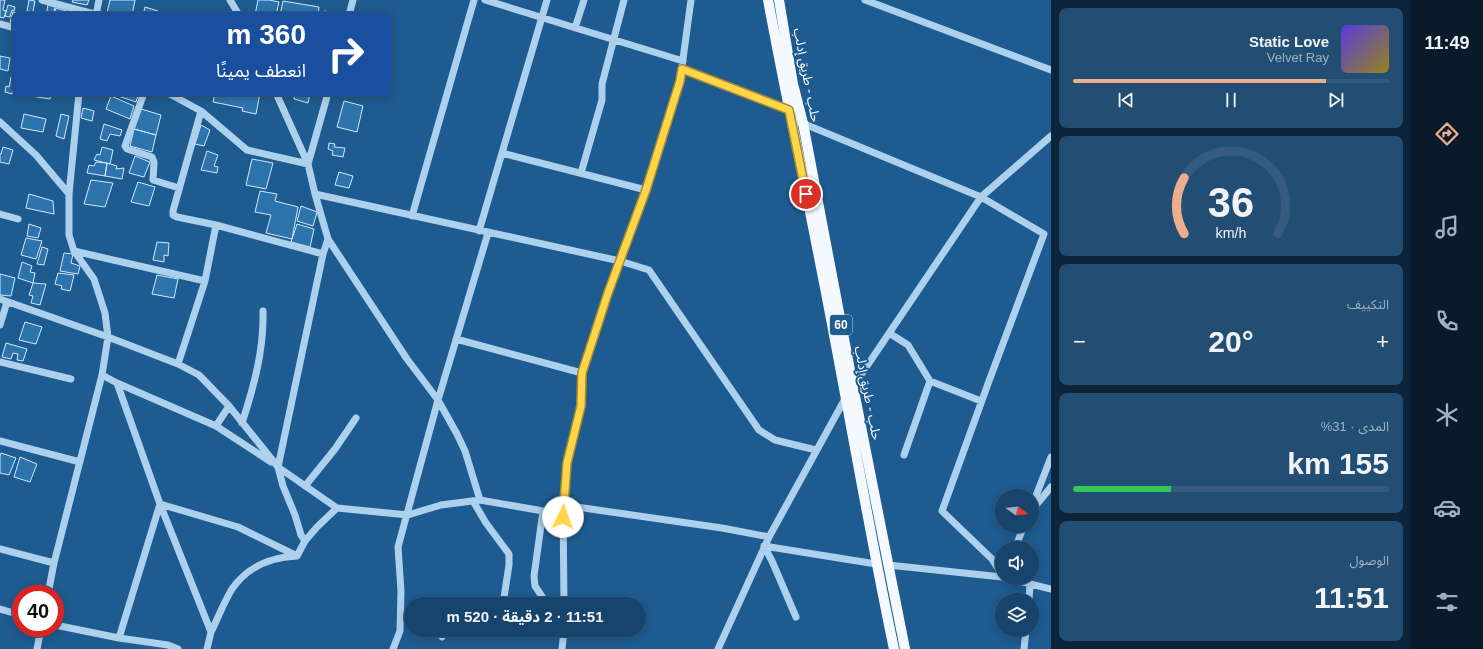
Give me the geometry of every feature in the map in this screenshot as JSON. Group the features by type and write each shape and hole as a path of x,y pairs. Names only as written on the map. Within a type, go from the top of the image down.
{"main road":[{"name":"حلب - طريق إدلب","path":"768,0 846,396 876,564 894,649"},
{"name":"حلب - طريق إدلب","path":"779,0 794,84 803,123 905,649"}],"street":[{"path":"42,0 86,12"},
{"path":"97,12 99,0"},
{"path":"230,0 236,12"},
{"path":"350,12 353,0"},
{"path":"412,216 474,0"},
{"path":"485,0 613,40 683,65 790,114 803,123 981,197 1044,234 942,511 992,560 995,565"},
{"path":"479,232 547,0"},
{"path":"575,28 584,0"},
{"path":"581,173 602,100 602,84 624,0"},
{"path":"564,597 563,505 567,463 581,406 582,373 646,190 680,81 691,0"},
{"path":"865,0 1051,70"},
{"path":"0,24 12,27"},
{"path":"50,585 102,375 108,337 105,313 94,279 74,251 69,234 69,194 79,96"},
{"path":"143,96 125,146 127,149 152,157 154,162 153,180 179,188"},
{"path":"174,96 201,111 247,150 308,164"},
{"path":"277,96 308,164 314,194 328,239 407,359 438,400 465,451 476,500 486,523 509,554 509,565 504,597"},
{"path":"308,164 327,96"},
{"path":"201,111 179,188 173,215 323,254"},
{"path":"0,122 36,155 69,194"},
{"path":"718,649 764,546 846,396 981,197 1051,136"},
{"path":"502,153 646,190"},
{"path":"314,194 479,232 620,261 649,270 759,430 775,440 816,450"},
{"path":"0,214 18,219"},
{"path":"178,364 205,281 216,225"},
{"path":"393,649 400,631 401,591 398,547 408,515 438,400 488,233"},
{"path":"278,467 323,254 328,239"},
{"path":"74,251 205,281"},
{"path":"0,299 108,337 178,364 199,375 229,406 278,467 283,486 295,515 301,535 305,541"},
{"path":"0,325 8,302"},
{"path":"242,423 254,385 259,362 264,332 263,311"},
{"path":"889,333 908,345 930,381 982,401"},
{"path":"456,339 582,373"},
{"path":"0,362 71,379"},
{"path":"102,375 216,426 337,508 408,515 441,505 476,500 543,511 563,517"},
{"path":"904,455 930,381"},
{"path":"117,383 160,504 212,632"},
{"path":"216,426 229,406"},
{"path":"305,486 335,449 356,418"},
{"path":"0,441 80,462"},
{"path":"1039,489 1051,457"},
{"path":"1039,502 1051,487"},
{"path":"160,504 238,527 297,556"},
{"path":"119,638 160,504"},
{"path":"563,505 722,528 769,537"},
{"path":"297,556 305,541 337,508"},
{"path":"542,597 535,586 534,576 543,511"},
{"path":"764,546 876,564"},
{"path":"764,546 796,617"},
{"path":"0,549 54,563"},
{"path":"207,649 212,632 232,589 248,572 271,560 297,556"},
{"path":"888,565 995,575"},
{"path":"1035,585 1051,588"},
{"path":"0,609 12,612"},
{"path":"64,627 178,649"},
{"path":"38,649 40,637"},
{"path":"562,649 563,637"},
{"path":"1024,649 1025,637"}],"building":[{"path":"0,0 5,0 3,10 6,11 4,18 0,17"},
{"path":"29,0 35,1 33,12 27,11"},
{"path":"73,0 89,0 87,5 72,2"},
{"path":"110,0 135,0 133,12 107,12"},
{"path":"258,0 279,2 277,12 256,12"},
{"path":"283,1 319,7 318,12 281,12"},
{"path":"8,5 15,7 14,11 12,10 10,17 5,16"},
{"path":"48,5 55,7 54,12 47,12"},
{"path":"145,7 158,11 158,12 144,12"},
{"path":"56,8 70,12 55,12"},
{"path":"0,56 10,58 8,71 0,69"},
{"path":"12,77 12,94 5,92 6,86 9,87"},
{"path":"31,96 50,96 50,99"},
{"path":"111,96 134,106 130,119 106,109"},
{"path":"118,96 138,96 136,102"},
{"path":"214,96 259,96 256,114 242,111 243,108 213,102"},
{"path":"294,96 309,96 308,103 294,99"},
{"path":"344,101 363,106 357,132 337,127"},
{"path":"83,108 94,111 92,121 81,118"},
{"path":"141,109 161,115 156,135 134,129"},
{"path":"24,114 46,119 43,132 21,128"},
{"path":"61,114 69,116 64,139 56,136"},
{"path":"104,124 122,130 120,136 110,134 107,141 100,139"},
{"path":"201,125 210,130 204,146 195,144"},
{"path":"134,129 156,135 152,152 130,146"},
{"path":"329,143 335,144 334,147 345,148 343,157 332,155 333,151 328,149"},
{"path":"3,147 13,150 9,164 0,162 0,154"},
{"path":"102,147 113,150 110,164 94,160 97,154 100,155"},
{"path":"207,151 218,155 214,166 218,167 217,173 201,170"},
{"path":"135,156 150,162 144,177 129,173"},
{"path":"252,159 273,163 266,189 246,185"},
{"path":"96,162 107,163 105,176 87,173 89,165 94,166"},
{"path":"107,163 117,166 116,169 124,168 122,179 105,176"},
{"path":"339,172 353,176 349,188 335,185"},
{"path":"91,180 113,183 105,207 84,204"},
{"path":"138,182 155,187 149,206 131,202"},
{"path":"260,191 277,194 275,201 298,207 292,239 266,233 271,215 255,212"},
{"path":"29,194 53,201 54,214 26,208"},
{"path":"301,206 317,212 313,226 297,221"},
{"path":"29,224 41,228 38,238 27,236"},
{"path":"297,224 314,229 310,247 291,242"},
{"path":"26,238 42,241 36,259 21,255"},
{"path":"157,242 169,243 168,256 164,255 164,262 153,260"},
{"path":"42,247 48,249 44,265 37,264"},
{"path":"64,253 73,254 71,263 80,266 78,274 60,271"},
{"path":"22,262 32,266 30,272 35,273 33,283 18,278"},
{"path":"58,273 74,275 70,291 61,289 62,286 55,284"},
{"path":"0,274 15,278 11,296 0,295"},
{"path":"157,275 178,279 174,298 152,294"},
{"path":"33,283 46,284 40,305 31,303 33,296 29,295"},
{"path":"25,322 42,327 36,344 19,340"},
{"path":"6,343 27,349 23,361 17,360 18,354 13,353 11,359 2,357"},
{"path":"1,453 16,458 9,475 0,473"},
{"path":"20,457 37,464 30,482 14,477"}],"route":[{"path":"563,517 567,463 581,406 582,373 608,293 646,190 680,81 682,69 789,110 806,194"}]}
